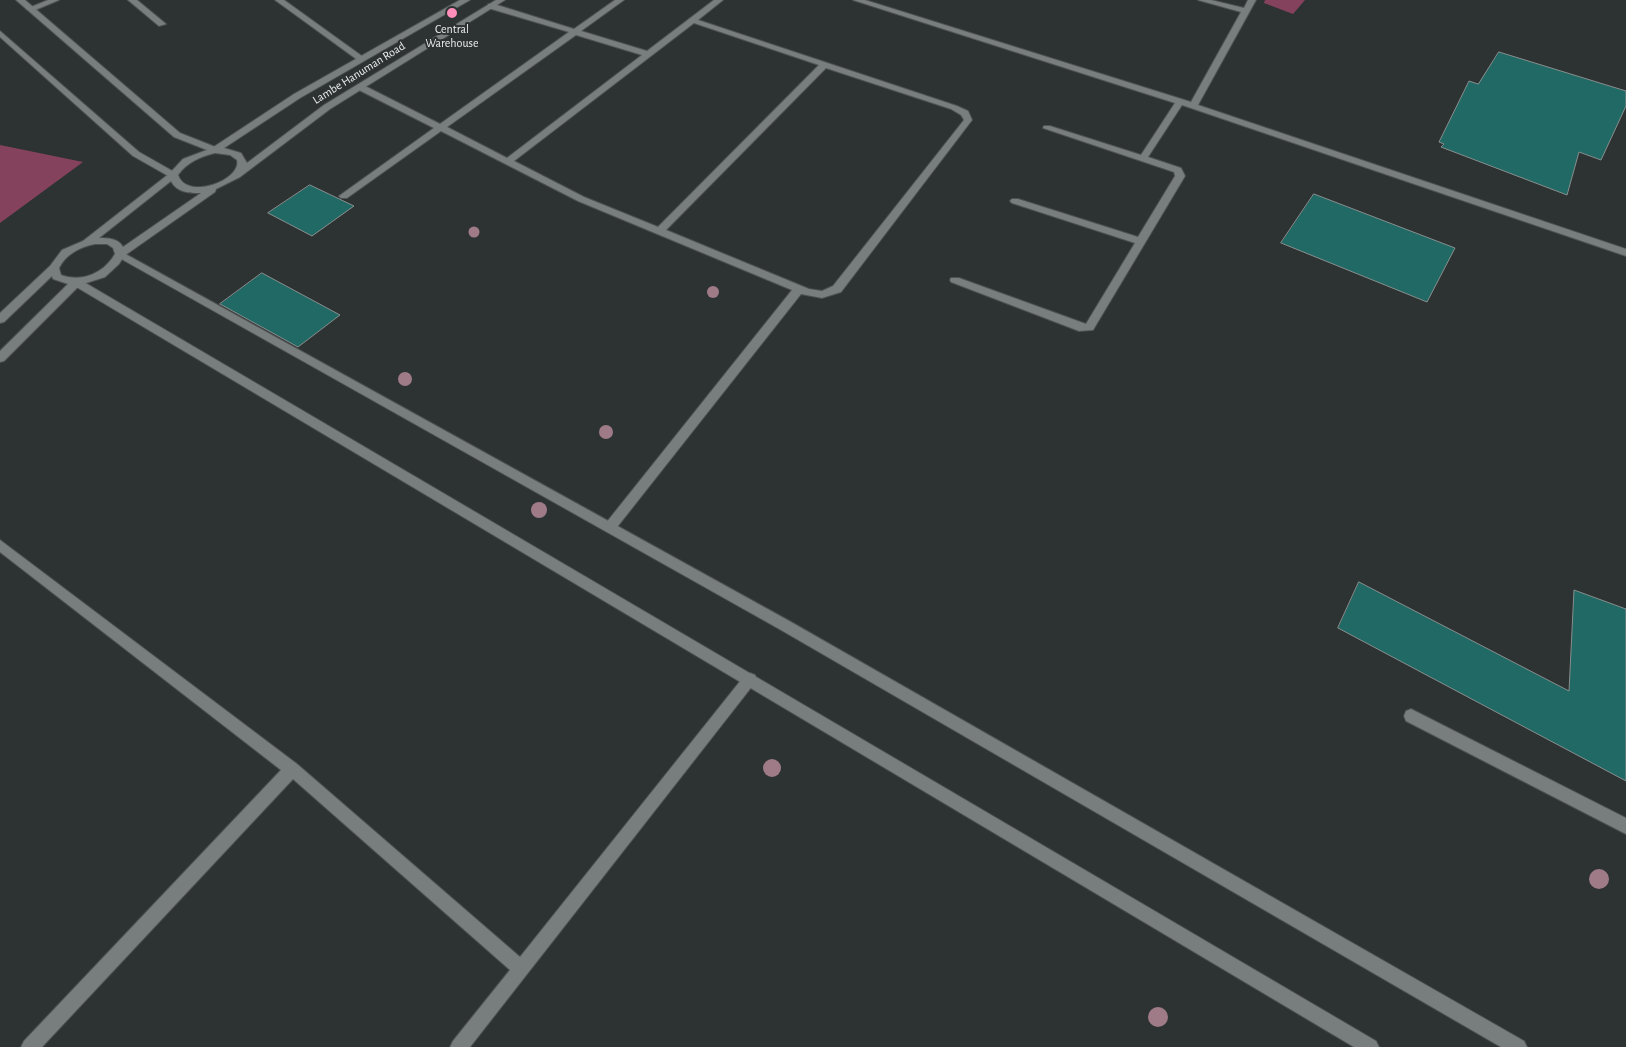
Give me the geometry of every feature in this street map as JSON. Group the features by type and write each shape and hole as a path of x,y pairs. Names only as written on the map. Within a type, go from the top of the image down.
{"street":[{"path":"20,0 177,135 214,150 234,152 240,156 241,168 236,175"},
{"path":"30,9 55,0"},
{"path":"132,0 162,24"},
{"path":"279,0 362,59"},
{"path":"0,319 54,268 61,256 68,250 87,242 173,175 183,162 214,150 297,96 466,0"},
{"name":"Lambe Hanuman Road","path":"218,185 236,175 327,107 501,0"},
{"path":"344,196 620,0"},
{"path":"508,161 719,0"},
{"path":"857,0 1193,106 1626,253"},
{"path":"1202,0 1246,11"},
{"path":"1193,106 1252,0"},
{"path":"491,6 648,54"},
{"path":"360,87 581,199 799,289 818,295 829,294 837,289 968,120 967,115 962,111 692,20"},
{"path":"0,33 136,154 173,175"},
{"path":"660,231 825,64"},
{"path":"1143,158 1180,102"},
{"path":"955,280 1082,328 1089,327 1180,176 1178,170 1047,128"},
{"path":"173,175 174,181 178,186 186,189 207,189 218,185"},
{"path":"54,268 57,277 62,280 77,282 97,277 113,266 120,254 218,185"},
{"path":"1015,201 1141,241"},
{"path":"87,242 109,241 118,246 120,254 786,626 1518,1047"},
{"path":"0,358 77,282"},
{"path":"77,282 1370,1047"},
{"path":"610,527 799,289"},
{"path":"0,545 292,769 521,969"},
{"path":"459,1047 750,680"},
{"path":"1411,716 1626,826"},
{"path":"30,1047 292,769"}],"shaded area":[{"path":"1265,0 1305,0 1293,14 1264,3"},
{"path":"0,145 83,162 0,223"}],"building":[{"path":"1499,52 1626,91 1626,106 1601,160 1579,152 1567,195 1441,147 1444,144 1439,142 1469,81 1478,84"},
{"path":"310,185 354,206 312,236 268,213"},
{"path":"1314,194 1455,248 1427,302 1281,243"},
{"path":"262,273 340,315 298,347 220,304"},
{"path":"1359,582 1569,691 1574,590 1626,609 1626,781 1338,628"}],"place":[{"name":"Central Warehouse","path":"452,13"}]}
